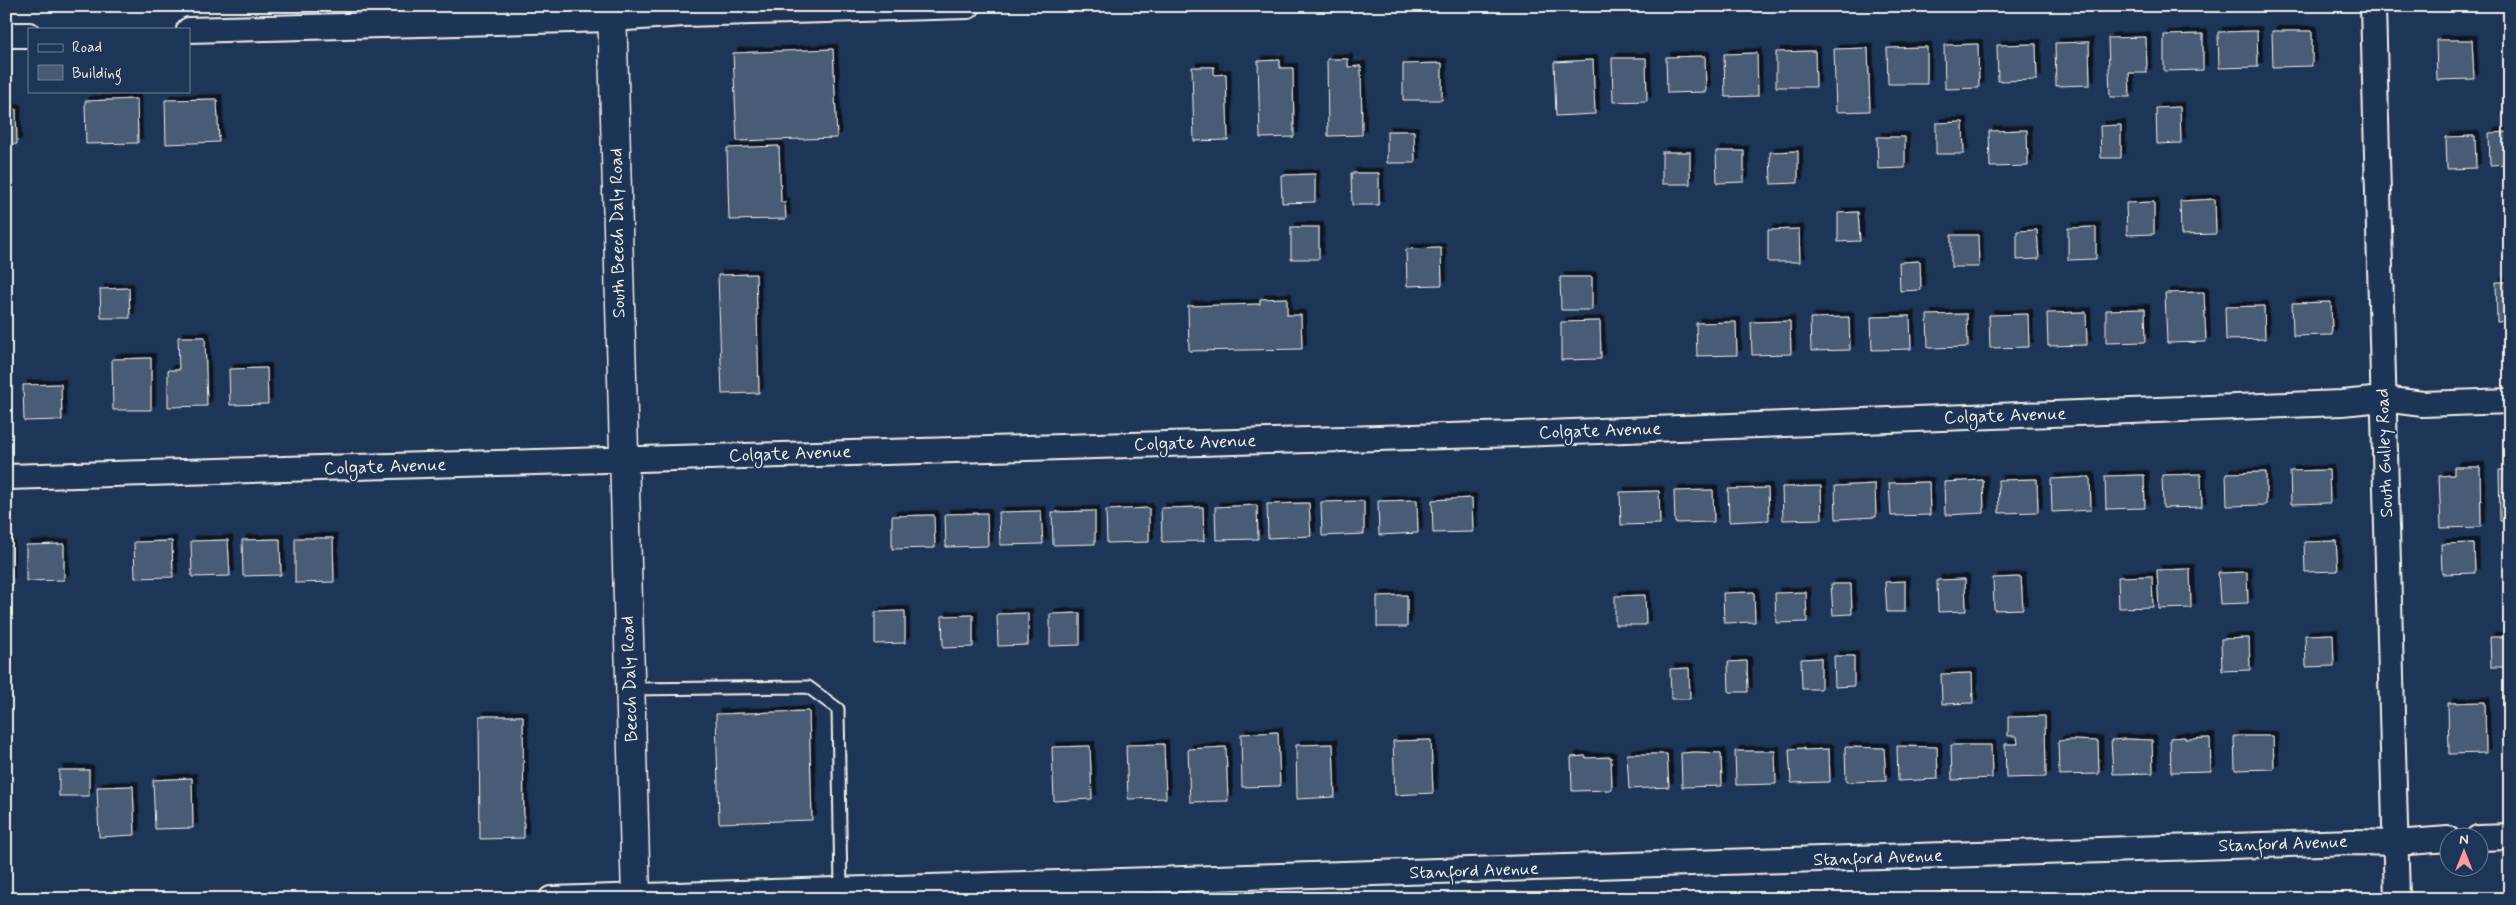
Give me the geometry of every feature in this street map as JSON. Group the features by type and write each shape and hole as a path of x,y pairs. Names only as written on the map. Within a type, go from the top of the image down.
{"main road":[{"name":"South Beech Daly Road","path":"612,13 624,461"},
{"name":"Beech Daly Road","path":"624,461 636,898"}],"street":[{"path":"190,30 612,13 684,14 968,6"},
{"name":"South Gulley Road","path":"2373,6 2397,899"},
{"path":"6,35 28,34"},
{"name":"Colgate Avenue","path":"6,477 624,461 737,455 1518,434 2342,403 2384,399 2423,404 2510,401"},
{"path":"2488,838 2510,837"},
{"name":"Stanford Avenue","path":"551,899 856,893 2438,840"}],"lane":[{"path":"630,689 808,687 838,708 856,893"}],"building":[{"path":"2257,31 2258,67 2219,68 2218,32"},
{"path":"2272,31 2312,31 2312,66 2273,67"},
{"path":"2203,34 2203,70 2164,71 2164,35"},
{"path":"2146,37 2147,73 2129,73 2130,97 2110,97 2108,38"},
{"path":"2436,40 2472,40 2474,79 2437,80"},
{"path":"2089,42 2090,85 2056,86 2055,43"},
{"path":"1978,44 1979,88 1945,89 1944,45"},
{"path":"2036,44 2037,80 1998,81 1997,45"},
{"path":"1927,47 1927,84 1888,84 1887,48"},
{"path":"1868,48 1870,111 1836,112 1834,49"},
{"path":"833,49 837,138 737,141 733,53"},
{"path":"1815,51 1816,87 1776,87 1776,52"},
{"path":"1757,53 1758,96 1725,97 1724,54"},
{"path":"1705,56 1706,92 1667,93 1666,57"},
{"path":"1612,58 1646,58 1647,101 1613,102"},
{"path":"1327,59 1348,59 1348,67 1361,66 1362,135 1328,136"},
{"path":"1280,60 1280,68 1293,68 1294,137 1260,138 1258,61"},
{"path":"1593,60 1595,114 1556,116 1554,62"},
{"path":"1442,63 1442,100 1403,100 1403,64"},
{"path":"1192,67 1214,67 1214,75 1226,74 1228,140 1194,141"},
{"path":"137,99 138,143 86,144 85,101"},
{"path":"217,99 219,142 166,144 165,100"},
{"path":"2180,107 2181,143 2157,144 2156,108"},
{"path":"6,109 16,109 17,144 6,145"},
{"path":"1963,122 1964,154 1936,154 1936,123"},
{"path":"2121,125 2121,158 2101,158 2100,126"},
{"path":"2027,130 2028,166 1990,167 1989,131"},
{"path":"1387,131 1414,131 1415,163 1387,163"},
{"path":"2510,132 2510,164 2490,165 2489,133"},
{"path":"2475,136 2476,168 2447,169 2446,137"},
{"path":"1877,137 1905,137 1905,168 1878,169"},
{"path":"779,146 781,202 785,202 786,219 729,220 727,148"},
{"path":"1716,151 1744,151 1744,182 1717,183"},
{"path":"1798,151 1798,183 1771,184 1770,152"},
{"path":"1662,152 1690,152 1690,184 1662,184"},
{"path":"1351,173 1379,173 1379,205 1352,205"},
{"path":"1315,174 1315,202 1282,203 1281,175"},
{"path":"2215,199 2216,234 2181,235 2180,201"},
{"path":"2154,202 2154,234 2127,235 2126,203"},
{"path":"1858,212 1860,241 1838,242 1838,213"},
{"path":"1291,227 1319,227 1319,259 1291,259"},
{"path":"2096,227 2096,259 2068,260 2068,228"},
{"path":"1799,229 1800,262 1768,262 1768,230"},
{"path":"2037,230 2039,259 2017,260 2017,231"},
{"path":"1951,235 1978,235 1979,267 1951,267"},
{"path":"1441,248 1442,285 1407,286 1406,249"},
{"path":"1920,261 1921,290 1900,291 1899,262"},
{"path":"756,274 759,393 722,394 718,275"},
{"path":"1560,277 1592,277 1592,310 1561,310"},
{"path":"2496,282 2510,282 2510,321 2497,322"},
{"path":"129,288 130,318 101,318 100,289"},
{"path":"2204,292 2206,342 2167,343 2165,293"},
{"path":"1287,298 1287,315 1301,315 1302,349 1189,351 1188,306 1260,304 1260,299"},
{"path":"2331,302 2332,335 2293,336 2292,303"},
{"path":"2264,306 2265,339 2226,340 2225,307"},
{"path":"2145,309 2146,342 2106,343 2106,310"},
{"path":"2086,312 2087,345 2048,346 2047,313"},
{"path":"1967,314 1968,347 1928,348 1927,315"},
{"path":"2028,314 2029,347 1990,348 1989,315"},
{"path":"1910,316 1911,349 1872,350 1871,317"},
{"path":"1849,317 1850,350 1811,351 1810,318"},
{"path":"1600,321 1601,359 1561,360 1561,322"},
{"path":"1790,321 1791,354 1752,355 1751,322"},
{"path":"1736,322 1737,355 1697,356 1696,323"},
{"path":"178,337 205,337 207,406 168,407 168,370 179,370"},
{"path":"151,358 151,410 113,410 112,359"},
{"path":"267,368 268,404 230,405 229,369"},
{"path":"61,384 62,420 24,421 23,385"},
{"path":"2454,467 2480,467 2481,527 2441,528 2439,476 2454,475"},
{"path":"2329,470 2330,503 2291,504 2290,471"},
{"path":"2499,470 2510,470 2510,521 2500,521"},
{"path":"2266,472 2266,505 2227,506 2226,473"},
{"path":"2201,474 2202,507 2163,508 2162,475"},
{"path":"2144,475 2145,508 2106,509 2105,476"},
{"path":"2090,477 2091,510 2052,512 2051,479"},
{"path":"2037,479 2038,512 1999,513 1998,480"},
{"path":"1983,480 1984,513 1945,515 1944,482"},
{"path":"1929,482 1930,515 1891,516 1889,483"},
{"path":"1875,484 1876,517 1836,519 1835,486"},
{"path":"1821,486 1822,519 1783,520 1782,487"},
{"path":"1768,488 1769,520 1729,522 1728,489"},
{"path":"1713,490 1714,522 1675,523 1674,491"},
{"path":"1659,491 1660,524 1621,525 1620,492"},
{"path":"1472,498 1473,532 1433,533 1432,500"},
{"path":"1417,500 1418,533 1379,535 1378,501"},
{"path":"1364,501 1364,534 1322,536 1321,502"},
{"path":"1309,503 1311,536 1268,538 1267,504"},
{"path":"1257,505 1258,539 1216,540 1215,507"},
{"path":"1203,507 1204,541 1162,542 1161,508"},
{"path":"1149,508 1149,542 1107,543 1106,510"},
{"path":"1041,511 1043,544 1000,545 999,512"},
{"path":"1095,511 1095,544 1053,545 1052,512"},
{"path":"987,513 988,546 946,547 945,514"},
{"path":"934,515 935,548 892,549 892,516"},
{"path":"295,538 333,538 334,582 295,583"},
{"path":"280,539 281,575 243,576 242,540"},
{"path":"228,540 230,576 192,577 191,541"},
{"path":"172,541 173,577 135,578 134,542"},
{"path":"2336,541 2338,571 2305,572 2304,542"},
{"path":"2474,543 2475,573 2442,574 2441,544"},
{"path":"64,544 64,580 26,581 26,545"},
{"path":"6,545 10,545 10,581 6,581"},
{"path":"2190,569 2191,608 2159,609 2157,570"},
{"path":"2247,572 2248,603 2220,604 2218,573"},
{"path":"2152,576 2153,607 2119,608 2118,577"},
{"path":"2021,577 2023,609 1994,610 1993,578"},
{"path":"1965,579 1966,611 1938,612 1937,580"},
{"path":"1905,581 1905,612 1887,612 1885,582"},
{"path":"1831,584 1851,584 1852,614 1833,615"},
{"path":"1754,592 1755,622 1724,623 1723,593"},
{"path":"1806,592 1807,622 1776,623 1775,593"},
{"path":"1407,595 1407,627 1377,627 1377,596"},
{"path":"1645,595 1646,625 1615,625 1615,596"},
{"path":"905,611 905,643 875,644 875,612"},
{"path":"1028,613 1028,645 998,646 997,614"},
{"path":"1080,613 1080,645 1050,646 1050,614"},
{"path":"973,615 973,647 943,648 942,616"},
{"path":"2333,634 2334,666 2306,667 2305,635"},
{"path":"2490,637 2510,637 2510,667 2491,667"},
{"path":"2249,638 2250,670 2222,671 2221,639"},
{"path":"1834,656 1854,656 1854,686 1835,687"},
{"path":"1821,658 1821,689 1802,689 1801,659"},
{"path":"1747,661 1748,692 1729,692 1728,662"},
{"path":"1689,668 1690,699 1671,699 1670,669"},
{"path":"1972,673 1973,703 1942,704 1941,674"},
{"path":"2485,702 2486,753 2449,754 2448,703"},
{"path":"2506,702 2510,702 2510,753 2507,753"},
{"path":"809,711 812,820 719,823 716,714"},
{"path":"479,716 523,716 524,838 480,839"},
{"path":"2045,716 2046,777 2006,778 2005,744 2018,744 2017,736 2008,736 2008,717"},
{"path":"1278,732 1280,786 1242,787 1241,734"},
{"path":"2234,736 2273,736 2274,769 2235,770"},
{"path":"2185,737 2185,739 2210,738 2211,771 2171,772 2170,738"},
{"path":"1431,740 1433,793 1395,795 1393,741"},
{"path":"2111,740 2152,740 2153,773 2113,774"},
{"path":"2058,741 2098,741 2099,774 2059,775"},
{"path":"1164,744 1166,798 1128,799 1126,745"},
{"path":"1333,744 1335,797 1297,799 1296,745"},
{"path":"1951,745 1991,745 1992,778 1952,780"},
{"path":"1090,746 1092,799 1054,801 1052,747"},
{"path":"1897,746 1937,747 1938,779 1898,781"},
{"path":"1226,747 1228,801 1190,802 1188,749"},
{"path":"1845,747 1884,748 1886,781 1846,782"},
{"path":"1804,748 1804,750 1829,749 1830,782 1791,783 1789,749"},
{"path":"1735,751 1775,751 1776,784 1736,785"},
{"path":"1681,753 1721,753 1722,786 1682,787"},
{"path":"1627,754 1667,754 1669,787 1629,789"},
{"path":"1586,756 1586,758 1611,757 1612,790 1572,791 1571,757"},
{"path":"59,770 89,770 89,796 59,796"},
{"path":"192,778 193,828 155,829 153,780"},
{"path":"133,786 135,835 99,837 97,787"}]}
